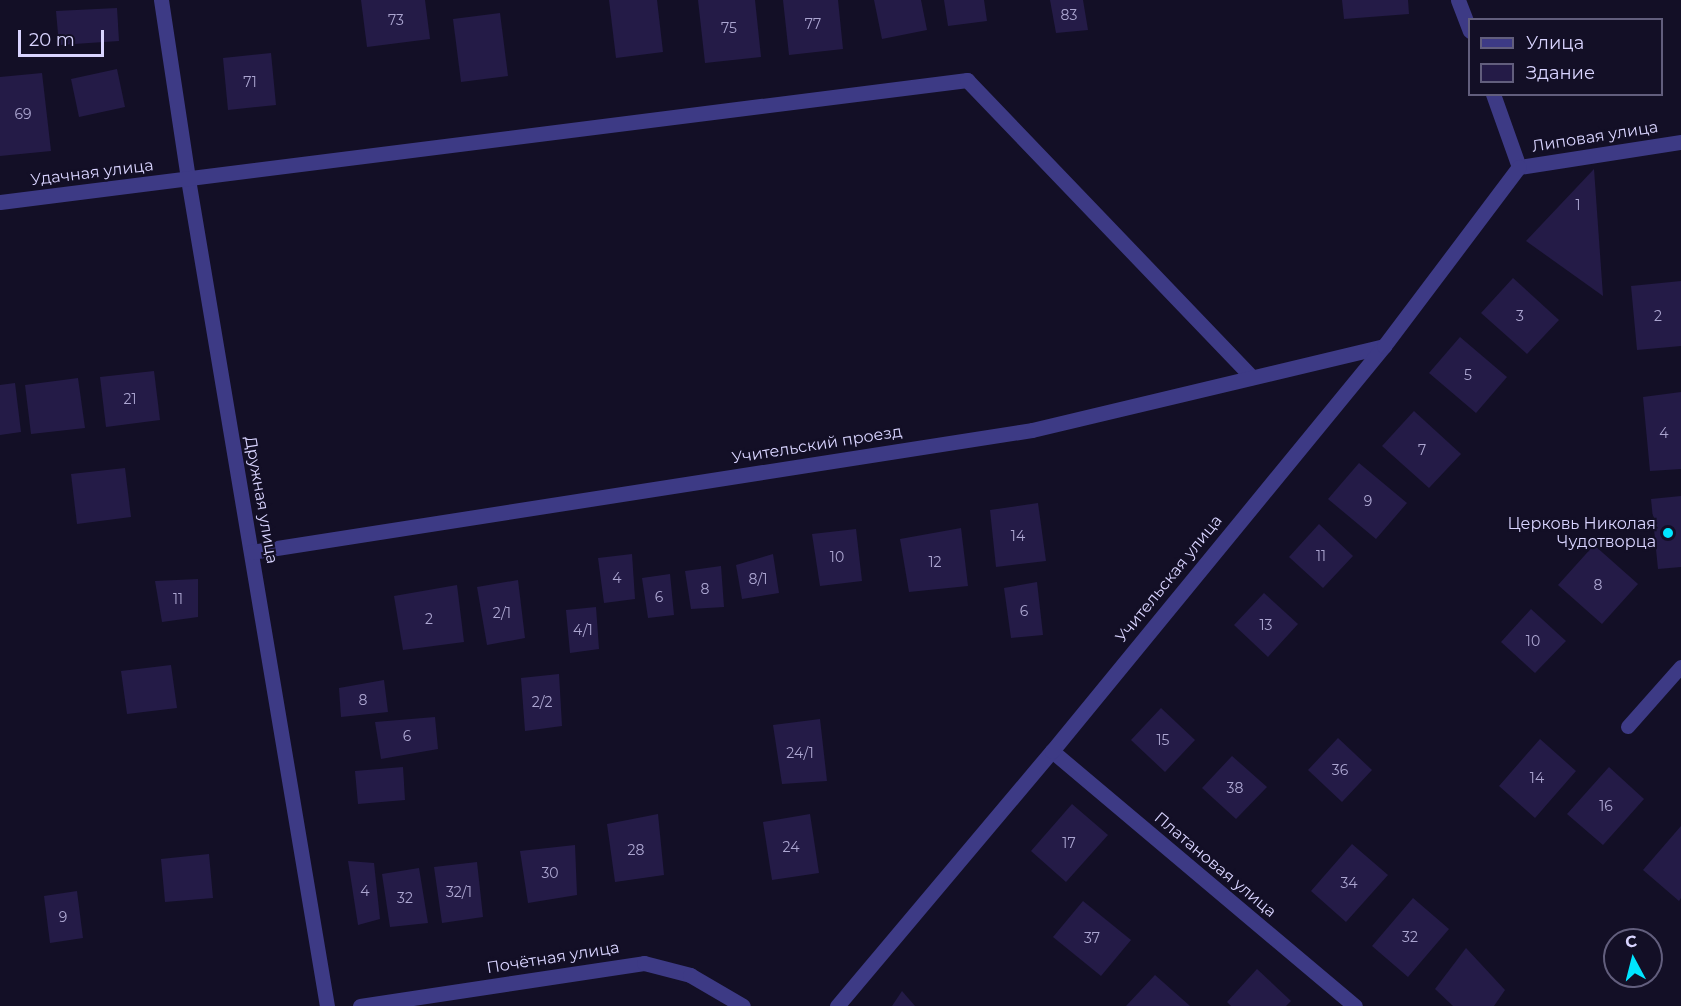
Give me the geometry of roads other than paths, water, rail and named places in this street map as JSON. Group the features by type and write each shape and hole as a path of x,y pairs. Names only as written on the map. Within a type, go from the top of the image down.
{"street":[{"name":"Дружная улица","path":"161,0 188,179 327,1006"},
{"path":"1458,0 1468,26"},
{"name":"Удачная улица","path":"0,202 967,80 1252,377"},
{"name":"Липовая улица","path":"1494,96 1519,167 1681,142"},
{"name":"Учительская улица","path":"837,1006 1052,752 1384,346 1519,167"},
{"name":"Учительский проезд","path":"251,552 1032,430 1384,346"},
{"name":"Платановая улица","path":"1052,752 1355,1006"},
{"name":"Почётная улица","path":"360,1006 644,963 690,975 743,1006"}],"lane":[{"path":"1628,727 1681,667"}],"place":[{"name":"Церковь Николая Чудотворца","path":"1668,533"}]}
